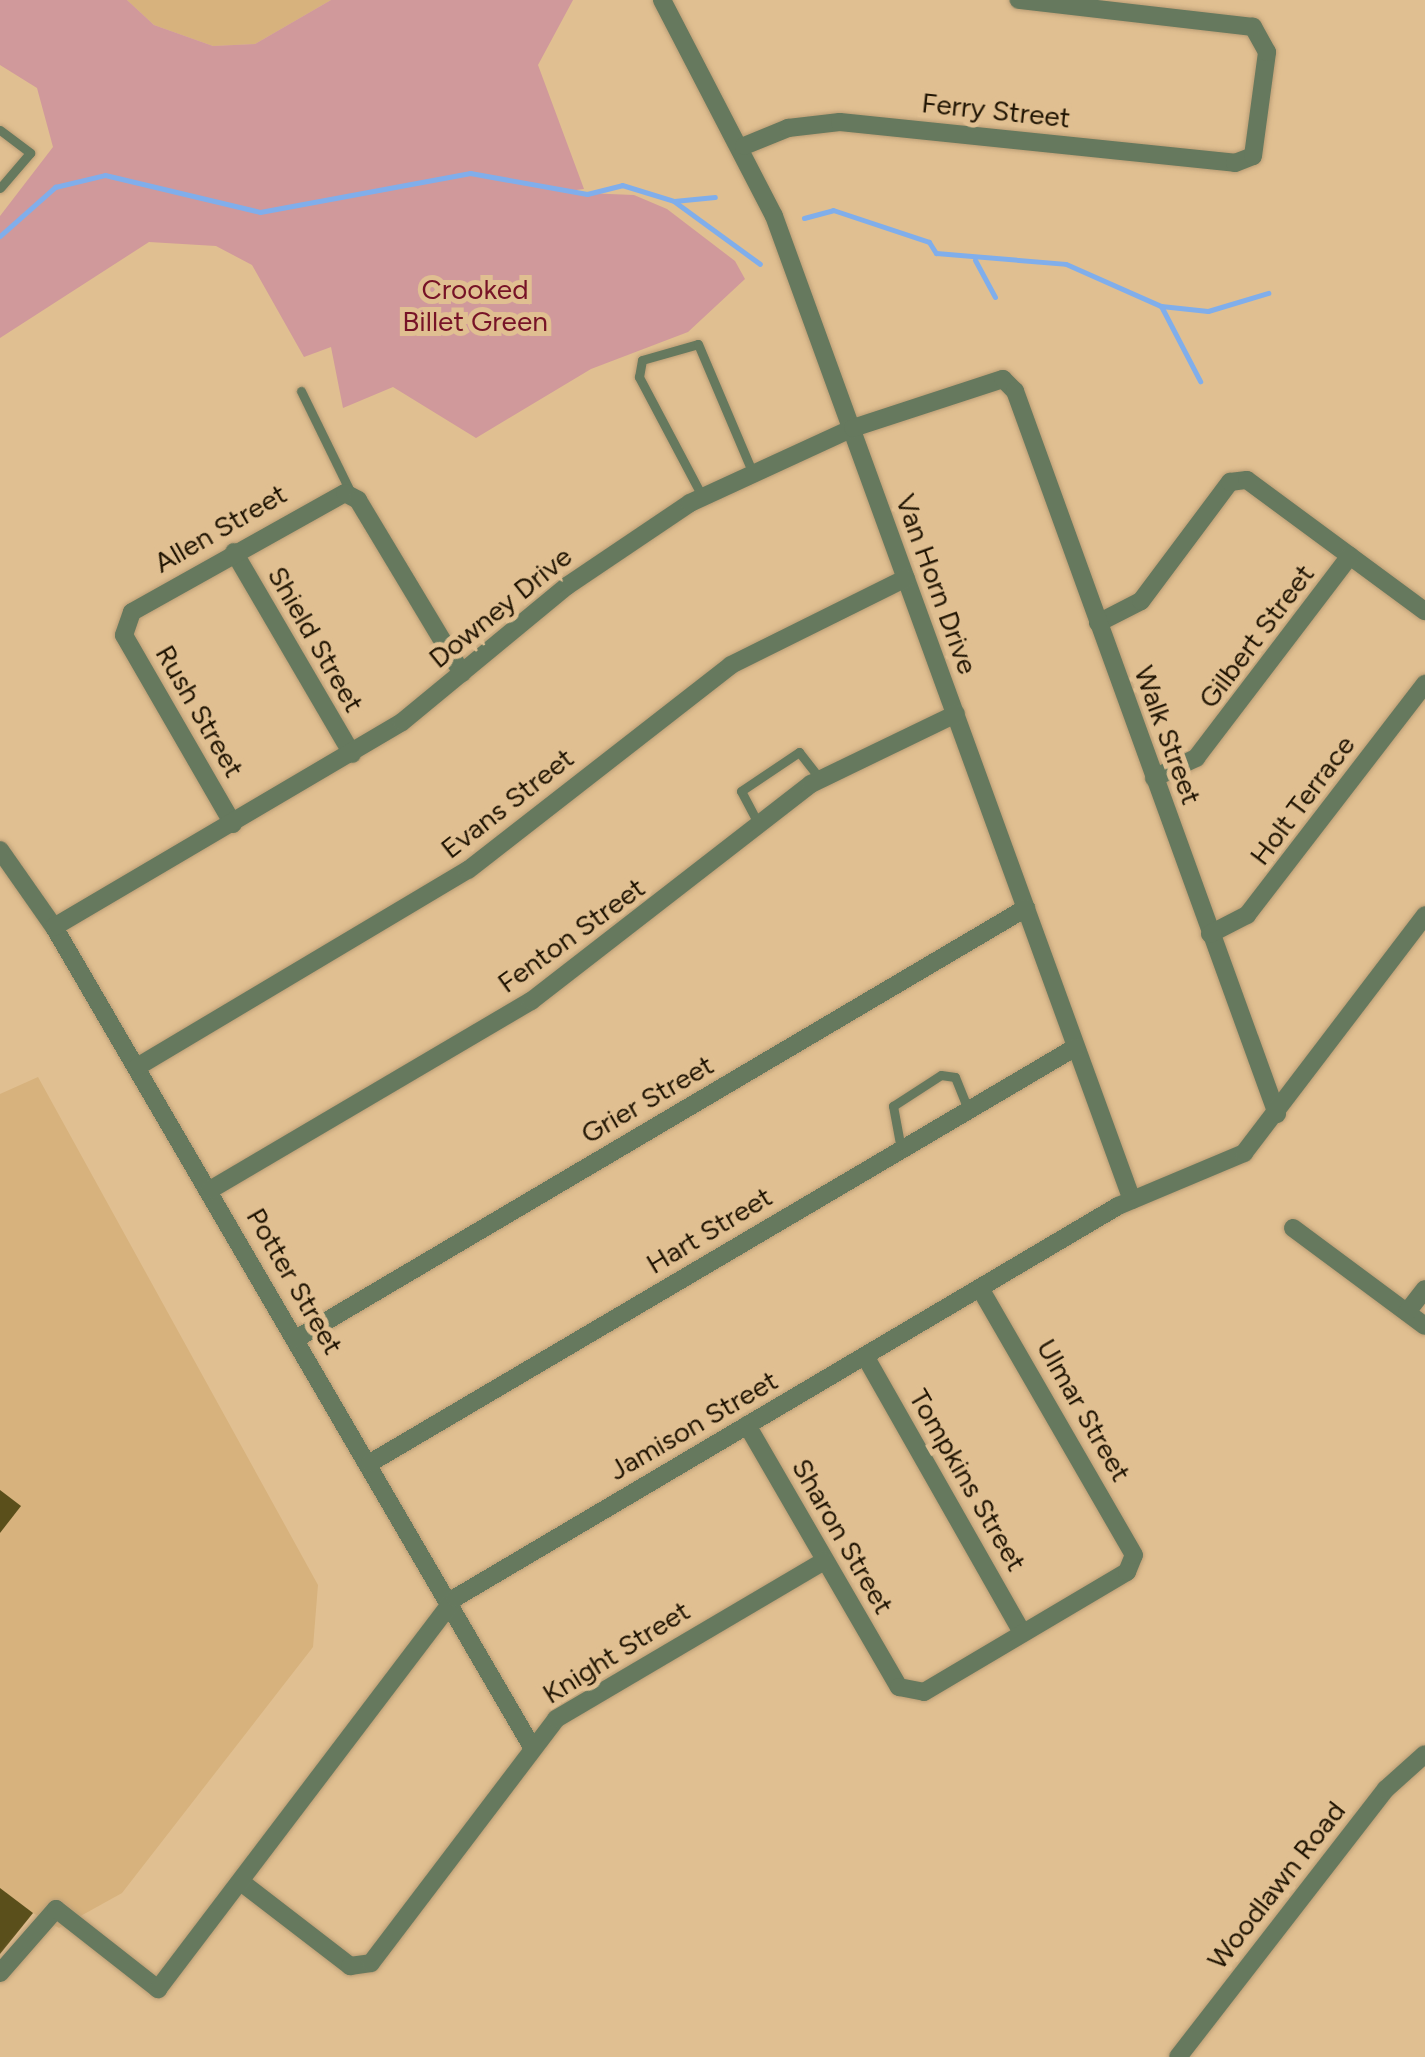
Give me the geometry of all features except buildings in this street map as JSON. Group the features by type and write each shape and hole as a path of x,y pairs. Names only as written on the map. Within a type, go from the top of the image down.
{"street":[{"name":"Ferry Street","path":"744,146 788,128 840,122 1246,160 1258,147 1267,52 1253,26 1018,0"},
{"name":"Van Horn Drive","path":"670,3 744,146 852,428 1132,1200"},
{"name":"Downey Drive","path":"54,927 352,754 602,560 702,496 752,470 852,428 1003,379"},
{"name":"Walk Street","path":"1003,379 1016,391 1276,1114"},
{"path":"1098,623 1141,601 1239,481 1425,611"},
{"path":"352,495 462,672"},
{"name":"Allen Street","path":"124,624 328,497 352,495"},
{"name":"Shield Street","path":"234,552 352,754"},
{"name":"Gilbert Street","path":"1154,778 1196,758 1350,556"},
{"name":"Evans Street","path":"137,1067 468,870 732,665 906,578"},
{"name":"Rush Street","path":"124,624 232,824"},
{"name":"Holt Terrace","path":"1210,934 1247,915 1425,684"},
{"name":"Fenton Street","path":"210,1190 531,1002 758,823 820,779 956,714"},
{"name":"Potter Street","path":"0,850 54,927 210,1190 532,1747"},
{"name":"Grier Street","path":"296,1339 1026,908"},
{"name":"Jamison Street","path":"0,1973 56,1910 158,1989 450,1602 1132,1200 1244,1153 1425,915"},
{"name":"Hart Street","path":"370,1462 1076,1047"},
{"path":"1293,1228 1425,1326"},
{"name":"Ulmar Street","path":"980,1288 1133,1547 1132,1562 1022,1632"},
{"path":"1407,1312 1425,1289"},
{"name":"Tompkins Street","path":"865,1356 1022,1632"},
{"name":"Sharon Street","path":"747,1425 891,1674 906,1692 924,1692 1022,1632"},
{"name":"Knight Street","path":"241,1882 360,1968 532,1747 570,1709 824,1561"},
{"name":"Woodlawn Road","path":"1178,2057 1386,1789 1425,1754"}],"lane":[{"path":"0,130 30,153 0,188"},
{"path":"702,496 639,377 642,360 698,344 752,470"},
{"path":"300,391 352,495"},
{"path":"758,823 740,791 799,752 820,779"},
{"path":"901,1149 893,1106 941,1075 956,1078 968,1110"}],"shaded area":[{"path":"127,0 331,0 255,44 213,46 154,25"},
{"path":"38,1077 318,1585 313,1647 122,1893 59,1928 33,1913 0,1955 0,1094"}],"green space":[{"name":"Crooked Billet Green","path":"0,0 127,0 154,25 213,46 255,44 331,0 573,0 538,65 584,189 560,192 634,195 667,209 735,261 745,279 688,332 591,369 476,438 393,387 343,408 331,347 304,357 252,265 216,246 149,242 0,338 0,216 53,147 37,88 0,65"}],"waterway":[{"path":"0,236 55,187 105,175 260,212 470,173 587,194 622,185 674,201 715,197"},
{"path":"675,202 760,264"},
{"path":"804,218 833,210 929,242 936,253 1066,264 1161,306 1208,311 1268,293"},
{"path":"975,260 995,297"},
{"path":"1161,306 1200,381"}]}
